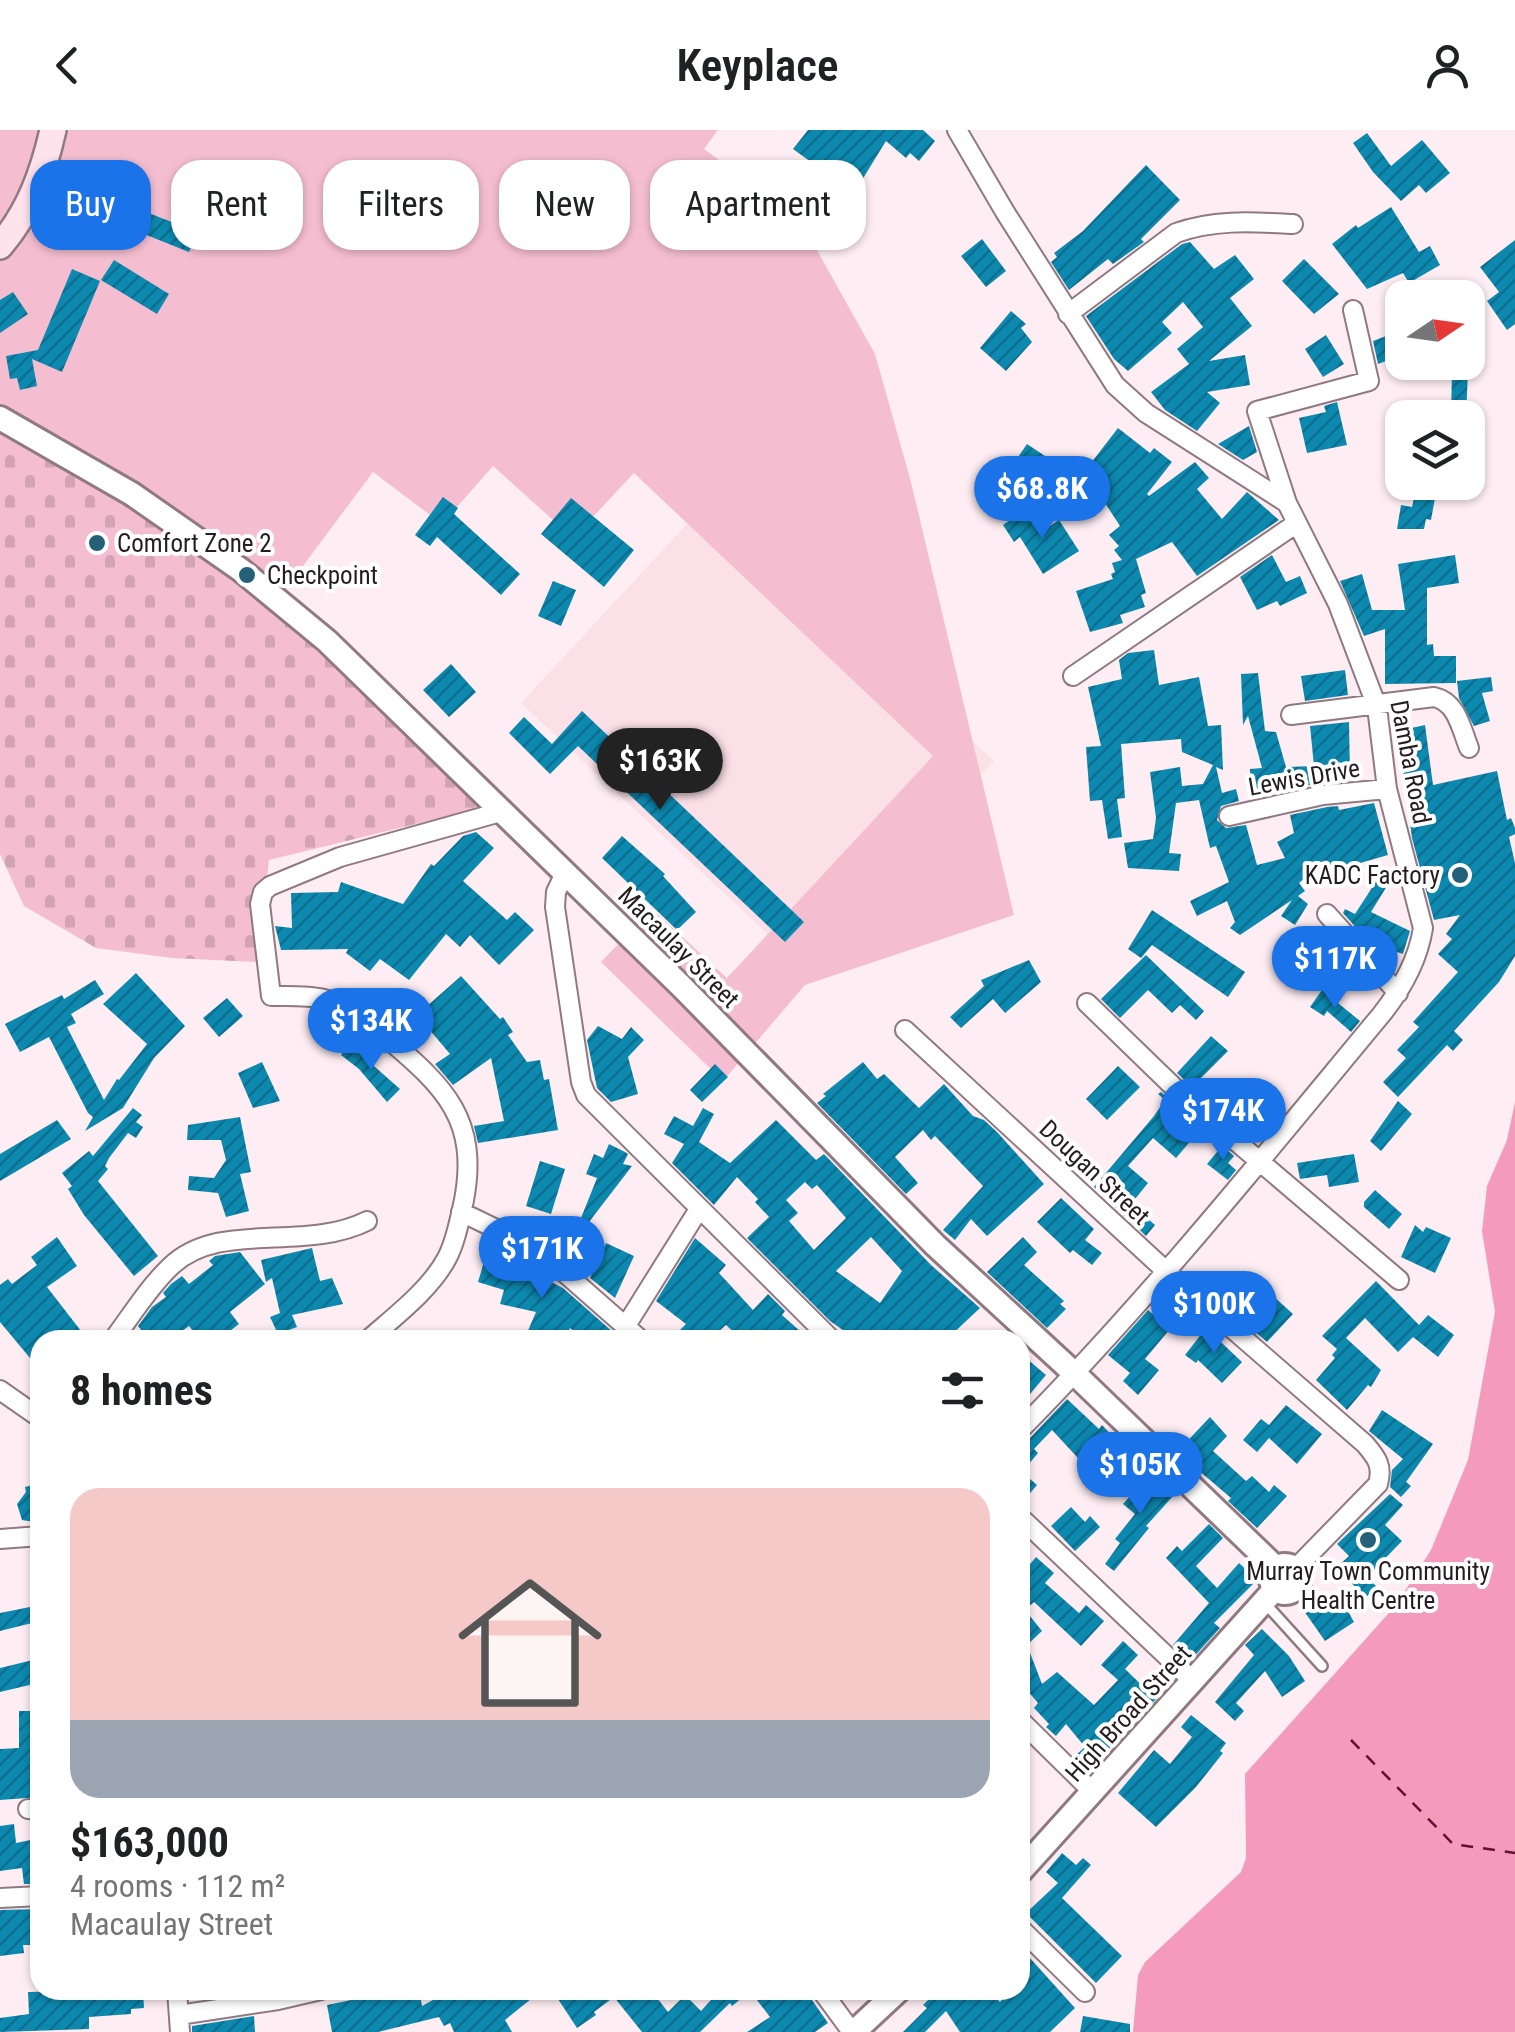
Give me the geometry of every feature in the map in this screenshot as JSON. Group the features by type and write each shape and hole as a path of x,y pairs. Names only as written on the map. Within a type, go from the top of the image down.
{"main road":[{"path":"0,246 34,194 52,130"}],"street":[{"name":"Damba Road","path":"956,130 1114,385 1128,400 1287,503 1338,604 1377,707 1388,788 1423,928 1420,946 1398,993 1262,1162 1030,1420"},
{"path":"1068,314 1176,233 1226,222 1293,224"},
{"path":"1287,503 1257,412 1369,380 1353,310"},
{"name":"Macaulay Street","path":"0,418 132,494 241,570 340,654 565,872 935,1245 1027,1330"},
{"path":"1074,676 1298,523"},
{"path":"1291,715 1434,698 1445,700 1453,708 1469,748"},
{"name":"Lewis Drive","path":"1230,816 1308,797 1388,788"},
{"path":"379,1330 432,1280 448,1256 468,1175 466,1141 455,1108 433,1076 371,1024 323,998 271,996 260,904 262,892 340,858 504,812"},
{"path":"565,872 556,892 555,907 586,1095 822,1330"},
{"path":"1327,914 1398,993"},
{"path":"1087,1003 1135,1054 1400,1280"},
{"name":"Dougan Street","path":"906,1030 1167,1272 1366,1444 1382,1472"},
{"path":"627,1324 699,1208"},
{"path":"461,1212 518,1239 550,1260 632,1330"},
{"path":"121,1330 172,1264 223,1239 330,1235 367,1221"},
{"name":"Macaulay Street","path":"1030,1333 1278,1582"},
{"path":"0,1390 30,1411"},
{"name":"High Broad Street","path":"1030,1861 1194,1682 1278,1582 1378,1484 1382,1472"},
{"path":"1030,1526 1194,1682"},
{"path":"0,1539 30,1537"},
{"path":"1030,1730 1093,1792"},
{"path":"0,1898 30,1896"},
{"path":"1030,1938 1085,1992"},
{"path":"180,2023 278,2000"},
{"path":"829,2000 853,2032 888,2000"}],"lane":[{"path":"1278,1582 1322,1666"}],"shaded area":[{"path":"712,497 994,761 803,967 521,703"},
{"path":"1515,1102 1515,2032 1133,2032 1138,1975 1145,1962 1241,1872 1246,1858 1245,1774 1396,1605 1431,1550 1468,1460 1495,1312 1482,1231 1487,1186 1507,1140"}],"green space":[{"path":"0,130 718,130 704,149 719,160 650,160 650,250 817,250 875,354 911,482 1014,915 805,985 723,1081 601,962 652,909 727,978 933,756 634,473 573,538 493,466 442,524 373,472 256,629 0,442"},
{"path":"0,432 92,481 283,619 485,807 269,860 258,962 172,958 96,948 24,906 0,854"}],"building":[{"path":"808,130 923,130 935,141 919,161 910,153 906,158 886,141 866,174 866,160 808,160 793,149"},
{"path":"1367,133 1391,166 1422,140 1450,173 1426,193 1419,185 1401,201 1373,172 1353,143"},
{"path":"1146,165 1180,200 1141,239 1144,242 1113,264 1108,259 1069,290 1051,262 1057,257 1054,253 1083,231"},
{"path":"1391,207 1419,252 1430,246 1440,265 1414,280 1407,280 1403,273 1367,289 1332,244 1356,225 1358,228"},
{"path":"151,214 171,222 171,245 151,237"},
{"path":"982,239 1006,271 986,287 961,256"},
{"path":"1515,240 1515,324 1507,330 1487,301 1499,292 1480,267"},
{"path":"1190,242 1214,269 1235,255 1254,279 1230,298 1252,326 1209,361 1245,355 1250,385 1207,392 1220,403 1197,431 1165,410 1151,392 1189,364 1177,349 1203,327 1183,302 1162,322 1172,333 1128,371 1114,359 1086,316 1182,244"},
{"path":"1304,259 1339,294 1314,314 1282,281"},
{"path":"114,260 169,294 157,314 101,280"},
{"path":"72,269 100,281 62,372 32,359 37,386 20,390 17,378 10,379 6,356 38,350"},
{"path":"13,292 28,314 0,333 0,300"},
{"path":"1011,311 1026,324 1021,328 1032,342 1006,371 980,348"},
{"path":"1326,335 1344,364 1323,377 1305,349"},
{"path":"1385,336 1385,361 1378,364 1373,341"},
{"path":"1452,380 1468,380 1467,400 1451,400"},
{"path":"1337,402 1347,445 1307,453 1299,418 1326,412 1324,406"},
{"path":"1249,426 1257,452 1243,460 1218,444"},
{"path":"1118,428 1150,453 1154,448 1172,462 1149,496 1195,462 1209,478 1197,489 1222,519 1247,492 1279,520 1197,576 1172,542 1136,559 1146,593 1141,595 1145,607 1120,615 1123,623 1090,632 1076,591 1113,579 1112,563 1122,560 1114,550 1119,546 1109,535 1120,526 1081,476"},
{"path":"1027,444 1051,460 1042,473 1034,467 1030,474 1014,463"},
{"path":"443,497 458,508 454,514 520,574 501,595 437,537 430,546 415,535"},
{"path":"571,498 634,550 604,587 541,534"},
{"path":"1414,500 1435,500 1431,520 1426,519 1424,529 1397,529 1401,505 1412,507"},
{"path":"1026,509 1041,532 1059,520 1079,551 1043,574 1020,537 1014,542 1003,525"},
{"path":"1272,555 1286,582 1300,576 1307,593 1280,606 1277,601 1257,610 1240,577"},
{"path":"1455,555 1459,583 1427,588 1427,645 1433,644 1434,656 1456,656 1456,683 1385,684 1385,629 1364,636 1340,581 1362,574 1372,610 1405,610 1398,564"},
{"path":"553,581 576,590 561,626 538,616"},
{"path":"1154,650 1159,685 1199,677 1208,726 1221,725 1223,770 1216,767 1222,793 1236,789 1239,801 1221,806 1217,820 1226,828 1246,825 1257,865 1285,858 1277,842 1294,833 1290,815 1374,803 1388,855 1329,872 1326,860 1299,883 1305,891 1298,896 1308,904 1295,925 1281,916 1292,900 1240,935 1230,928 1235,922 1227,901 1197,916 1190,901 1229,882 1216,846 1210,848 1199,800 1176,803 1169,853 1181,854 1179,871 1128,868 1124,843 1153,839 1156,818 1150,772 1180,767 1182,786 1203,784 1213,765 1182,752 1181,739 1121,744 1125,798 1117,799 1122,837 1108,839 1102,800 1090,801 1086,747 1101,746 1088,687 1122,679 1119,660 1128,653"},
{"path":"451,664 476,692 449,717 423,690"},
{"path":"1345,670 1348,695 1305,701 1301,676"},
{"path":"1258,673 1265,731 1276,732 1286,767 1314,766 1310,726 1349,722 1350,775 1310,779 1310,785 1251,796 1250,769 1262,768 1248,716 1243,725 1241,674"},
{"path":"1491,677 1493,691 1482,693 1490,721 1474,726 1459,698 1457,681"},
{"path":"582,711 804,922 785,942 578,746 550,774 509,733 524,717 552,744"},
{"path":"1425,725 1433,785 1497,771 1507,820 1511,818 1515,828 1515,834 1509,837 1515,863 1515,956 1499,982 1454,1031 1463,1040 1453,1051 1447,1045 1398,1097 1383,1082 1406,1058 1397,1050 1419,1027 1413,1022 1458,972 1438,954 1452,939 1446,934 1460,915 1434,920 1412,838 1398,731"},
{"path":"476,832 494,848 463,881 507,920 515,912 534,930 499,965 470,935 460,947 446,934 409,980 380,959 370,971 346,953 348,949 281,950 275,926 292,928 291,893 338,892 341,882 403,904 431,864 434,866 463,836"},
{"path":"622,836 665,874 696,912 677,930 602,858"},
{"path":"1377,880 1387,886 1371,912 1410,931 1403,954 1370,943 1343,913 1345,909 1355,914"},
{"path":"1152,910 1245,972 1228,997 1152,945 1141,958 1128,949"},
{"path":"1146,955 1204,1011 1196,1020 1180,1005 1172,1013 1148,990 1120,1018 1101,999"},
{"path":"1029,960 1041,982 1005,1013 993,999 961,1028 950,1017 984,986 981,980"},
{"path":"136,973 185,1026 154,1058 123,1108 85,1131 93,1117 49,1037 20,1052 5,1024 62,995 64,999 95,980 104,994 71,1014 76,1023 67,1027 104,1100 147,1044 103,1004"},
{"path":"461,976 500,1019 503,1017 513,1032 508,1035 527,1062 540,1060 544,1080 549,1079 558,1130 478,1143 474,1126 504,1121 491,1058 453,1085 435,1064 450,1054 417,1015"},
{"path":"1322,990 1360,1021 1351,1032 1327,1011 1324,1016 1310,1007"},
{"path":"227,998 243,1016 219,1037 203,1018"},
{"path":"598,1026 622,1039 631,1027 644,1040 628,1057 638,1094 611,1102 597,1088 587,1040"},
{"path":"1211,1036 1228,1051 1192,1087 1177,1073"},
{"path":"349,1044 400,1089 387,1102 359,1069 341,1055"},
{"path":"262,1062 280,1101 253,1108 238,1073"},
{"path":"863,1062 877,1079 884,1074 919,1108 944,1084 973,1116 997,1132 1044,1184 987,1236 971,1219 955,1240 943,1230 983,1186 935,1136 931,1140 923,1130 895,1157 918,1183 906,1194 817,1103"},
{"path":"715,1064 728,1077 702,1102 690,1090"},
{"path":"1118,1066 1140,1087 1107,1120 1086,1099"},
{"path":"1161,1092 1200,1130 1176,1158 1153,1138 1128,1166 1148,1183 1131,1204 1155,1225 1146,1236 1106,1198 1121,1180 1118,1177 1102,1194 1094,1187 1154,1116 1165,1100 1158,1094"},
{"path":"1398,1101 1412,1114 1381,1151 1370,1141"},
{"path":"133,1108 142,1115 136,1122 143,1127 136,1138 128,1133 98,1181 158,1256 134,1276 84,1215 62,1173 89,1151 93,1156"},
{"path":"703,1108 714,1114 699,1142 730,1163 776,1120 816,1160 824,1154 931,1265 980,1308 957,1330 843,1330 747,1238 769,1217 737,1177 714,1205 672,1163 684,1144 664,1134 674,1116 693,1126","holes":["805,1182 812,1189 817,1185 846,1218 814,1250 789,1221 798,1213 786,1200","871,1237 902,1271 880,1303 836,1271"]},
{"path":"240,1117 251,1172 240,1174 249,1211 226,1217 218,1193 188,1190 189,1176 214,1178 226,1160 221,1140 187,1140 188,1125"},
{"path":"57,1120 71,1139 0,1181 0,1154"},
{"path":"609,1144 628,1154 623,1164 632,1166 569,1248 558,1239 574,1219 579,1223 597,1178 586,1174 594,1154 603,1158"},
{"path":"1222,1146 1234,1156 1228,1163 1236,1170 1228,1180 1207,1164"},
{"path":"1354,1154 1359,1182 1329,1187 1327,1175 1300,1179 1297,1163"},
{"path":"540,1161 565,1169 551,1214 526,1206"},
{"path":"1375,1190 1402,1214 1389,1229 1364,1207"},
{"path":"1061,1198 1094,1229 1085,1240 1102,1253 1092,1265 1073,1250 1070,1253 1037,1222"},
{"path":"1415,1225 1423,1232 1426,1227 1451,1238 1435,1273 1401,1257"},
{"path":"57,1237 77,1266 47,1287 80,1330 30,1330 30,1358 0,1322 0,1285 8,1279 12,1284 37,1265 31,1257"},
{"path":"1023,1237 1037,1252 1024,1265 1064,1301 1060,1304 1066,1309 1047,1328 987,1272"},
{"path":"695,1238 726,1265 719,1273 753,1310 768,1294 785,1311 782,1315 799,1330 731,1330 726,1325 720,1330 680,1330 686,1324 656,1301"},
{"path":"606,1243 634,1256 615,1298 590,1278"},
{"path":"312,1248 320,1281 332,1278 343,1304 292,1315 297,1327 276,1330 270,1317 280,1313 272,1278 266,1282 261,1260"},
{"path":"240,1252 265,1284 230,1312 239,1324 231,1330 192,1330 189,1326 184,1330 141,1330 138,1326 152,1307 166,1297 163,1293 171,1284 182,1276 189,1284 213,1265 209,1261 215,1256"},
{"path":"487,1252 528,1261 535,1266 533,1273 563,1288 611,1330 528,1330 536,1312 500,1304 504,1290 478,1282"},
{"path":"1250,1275 1293,1314 1267,1342 1223,1304"},
{"path":"1376,1281 1419,1325 1428,1315 1454,1335 1438,1357 1413,1337 1398,1352 1365,1318 1346,1338 1381,1370 1371,1387 1368,1385 1347,1410 1316,1380 1335,1358 1332,1355 1337,1349 1322,1336"},
{"path":"1148,1310 1170,1329 1145,1359 1159,1370 1138,1395 1123,1381 1130,1373 1108,1355"},
{"path":"1206,1328 1242,1362 1222,1383 1198,1360 1196,1363 1185,1355"},
{"path":"1030,1361 1046,1375 1030,1394"},
{"path":"1067,1399 1118,1442 1090,1471 1052,1430 1034,1449 1038,1453 1030,1462 1030,1438"},
{"path":"1286,1405 1322,1434 1297,1464 1269,1438 1257,1452 1243,1440 1261,1419 1269,1425"},
{"path":"1382,1410 1433,1444 1406,1482 1411,1486 1401,1497 1390,1487 1392,1470 1403,1459 1369,1431"},
{"path":"1210,1417 1227,1436 1213,1451 1246,1481 1252,1476 1269,1492 1274,1485 1287,1496 1257,1528 1228,1501 1231,1498 1177,1452"},
{"path":"1150,1474 1174,1495 1114,1571 1105,1564 1120,1543 1115,1539 1135,1514 1123,1504"},
{"path":"30,1486 30,1521 22,1520 17,1504 26,1492 25,1487"},
{"path":"1390,1494 1403,1505 1385,1525 1402,1541 1367,1577 1377,1587 1349,1613 1354,1622 1325,1641 1304,1611 1318,1601 1326,1613 1356,1588 1337,1567 1349,1556 1337,1544"},
{"path":"1071,1507 1085,1522 1090,1516 1100,1527 1075,1551 1051,1526"},
{"path":"1209,1524 1223,1538 1196,1566 1217,1588 1239,1563 1257,1580 1214,1623 1220,1628 1190,1661 1173,1645 1209,1603 1166,1558 1177,1546 1182,1551"},
{"path":"1036,1557 1054,1573 1045,1583 1079,1613 1086,1605 1104,1621 1081,1646 1034,1602 1030,1606 1030,1564"},
{"path":"30,1607 30,1624 0,1631 0,1613"},
{"path":"1030,1616 1042,1631 1030,1642"},
{"path":"1262,1629 1289,1656 1305,1681 1282,1697 1265,1671 1236,1703 1244,1711 1235,1721 1215,1702 1254,1655 1245,1645"},
{"path":"1123,1641 1138,1655 1125,1669 1156,1699 1089,1770 1076,1755 1085,1747 1066,1724 1056,1736 1046,1727 1049,1724 1034,1708 1038,1703 1030,1694 1030,1653 1042,1684 1057,1672 1094,1705 1118,1680 1101,1665"},
{"path":"30,1661 30,1685 0,1692 0,1668"},
{"path":"19,1711 30,1711 30,1798 0,1800 0,1749 19,1748"},
{"path":"1191,1715 1226,1743 1220,1751 1223,1753 1156,1827 1118,1793 1154,1750 1170,1764 1192,1737 1181,1727"},
{"path":"14,1824 16,1843 30,1840 30,1884 24,1884 22,1868 0,1871 0,1826"},
{"path":"1062,1853 1076,1865 1083,1858 1091,1865 1062,1898 1122,1956 1096,1983 1030,1917 1030,1909 1058,1883 1046,1872"},
{"path":"30,1909 30,1945 23,1945 24,1953 0,1956 0,1910"},
{"path":"1030,1958 1075,2008 1050,2032 960,2032 946,2011 925,2032 903,2032 927,2008 923,2005 928,2000 1030,2000"},
{"path":"28,1992 30,2000 144,2000 144,2008 131,2009 131,2014 89,2017 89,2029 0,2032 0,2018 29,2014"},
{"path":"351,2000 421,2000 422,2006 433,2000 530,2000 505,2020 512,2032 454,2032 450,2023 444,2026 439,2017 378,2032 332,2032 327,2005"},
{"path":"559,2000 610,2000 594,2012 596,2015 577,2028"},
{"path":"616,2000 659,2000 668,2012 680,2000 690,2000 701,2011 711,2000 739,2000 732,2006 730,2003 700,2032 642,2032"},
{"path":"757,2000 812,2000 828,2023 815,2032 747,2032 770,2017"},
{"path":"254,2016 255,2032 192,2032 192,2026"},
{"path":"1083,2016 1130,2024 1130,2032 1080,2032"}],"ferry route":[{"path":"1351,1740 1453,1844 1515,1853"}],"place":[{"name":"Comfort Zone 2","path":"97,543"},
{"name":"Checkpoint","path":"247,575"},
{"name":"KADC Factory","path":"1460,875"},
{"name":"Murray Town Community Health Centre","path":"1368,1540"}]}
